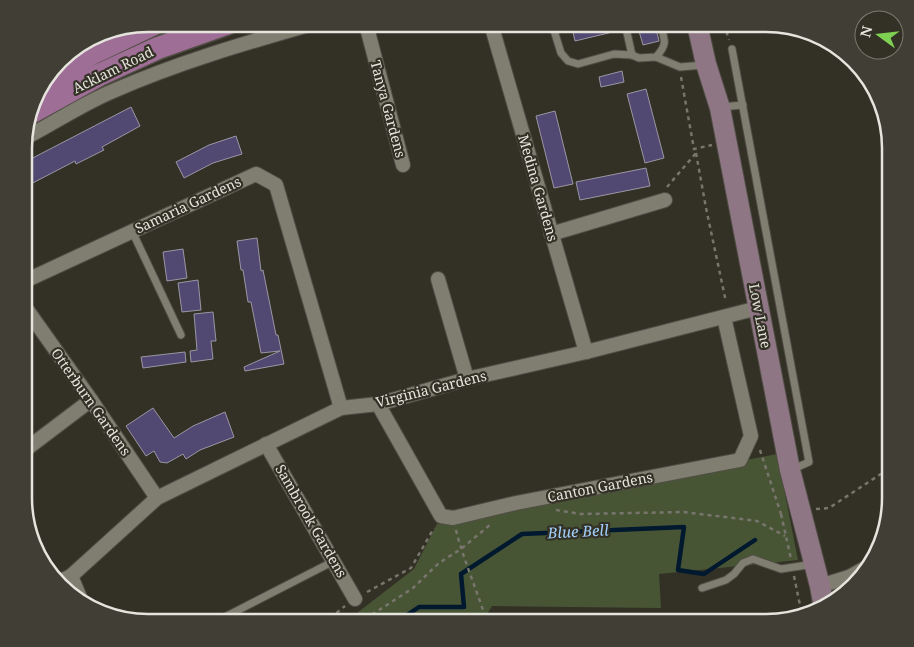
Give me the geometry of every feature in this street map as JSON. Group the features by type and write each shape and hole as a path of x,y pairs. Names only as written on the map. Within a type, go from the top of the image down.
{"main road":[{"name":"Acklam Road","path":"40,107 99,74 158,48 203,32"},
{"name":"Acklam Road","path":"61,72 93,53 135,33"},
{"name":"Low Lane","path":"699,33 706,64 720,108 790,470 822,599"}],"street":[{"path":"33,134 110,92 162,70 283,32"},
{"name":"Tanya Gardens","path":"368,32 403,164"},
{"name":"Medina Gardens","path":"493,33 586,352"},
{"name":"Samaria Gardens","path":"32,278 256,174 276,185 341,408"},
{"path":"551,234 665,200"},
{"path":"438,279 467,379"},
{"name":"Virginia Gardens","path":"65,579 157,498 341,408 378,404 467,379 586,352 758,308"},
{"name":"Canton Gardens","path":"447,517 740,460 751,436 727,316"},
{"name":"Otterburn Gardens","path":"32,318 157,498"},
{"path":"33,444 91,400"},
{"path":"378,404 447,517"},
{"name":"Sambrook Gardens","path":"266,444 355,599"},
{"path":"820,586 854,574"}],"lane":[{"path":"555,33 561,53 568,61 578,64 614,54 632,54 640,58 656,57 684,66 706,64"},
{"path":"627,33 632,54"},
{"path":"656,57 663,50 666,43 663,33"},
{"path":"732,49 809,462 790,470"},
{"path":"720,108 742,105"},
{"path":"132,231 181,335"},
{"path":"702,588 726,580 743,563 753,559 781,569 814,564"},
{"path":"232,614 334,562"}],"path":[{"path":"727,33 732,49"},
{"path":"684,66 681,76 727,316"},
{"path":"694,149 727,141"},
{"path":"665,200 665,189 696,153"},
{"path":"553,509 581,514 684,512 757,521 786,536"},
{"path":"447,517 478,590 485,614"},
{"path":"336,614 355,599 411,568 447,517"},
{"path":"373,614 413,588 439,563 461,549 495,520"}],"green space":[{"path":"777,454 798,560 659,574 661,608 492,606 487,614 356,614 414,569 437,524 461,523 515,506"}],"building":[{"path":"573,33 610,33 575,41"},
{"path":"640,33 657,33 659,41 643,45"},
{"path":"622,71 624,82 601,87 599,77"},
{"path":"646,89 664,158 645,163 627,94"},
{"path":"131,107 140,126 102,147 104,150 76,164 75,161 32,183 32,158"},
{"path":"555,111 573,184 554,188 536,116"},
{"path":"236,136 242,154 213,163 184,178 176,162 209,145"},
{"path":"646,168 650,186 580,200 576,182"},
{"path":"257,238 261,271 263,270 284,364 245,371 244,367 280,351 261,353 251,302 248,302 243,270 241,270 237,241"},
{"path":"183,249 187,278 167,281 163,252"},
{"path":"198,280 201,310 182,312 178,283"},
{"path":"213,312 216,341 211,341 213,359 191,362 190,351 197,350 194,314"},
{"path":"185,352 186,362 143,368 141,357"},
{"path":"153,408 174,438 193,426 225,412 234,437 200,450 186,459 183,454 167,463 160,462 154,451 146,456 126,426"}],"waterway":[{"name":"Blue Bell","path":"408,614 419,607 464,607 461,574 522,534 684,527 678,570 704,574 755,540"}]}
